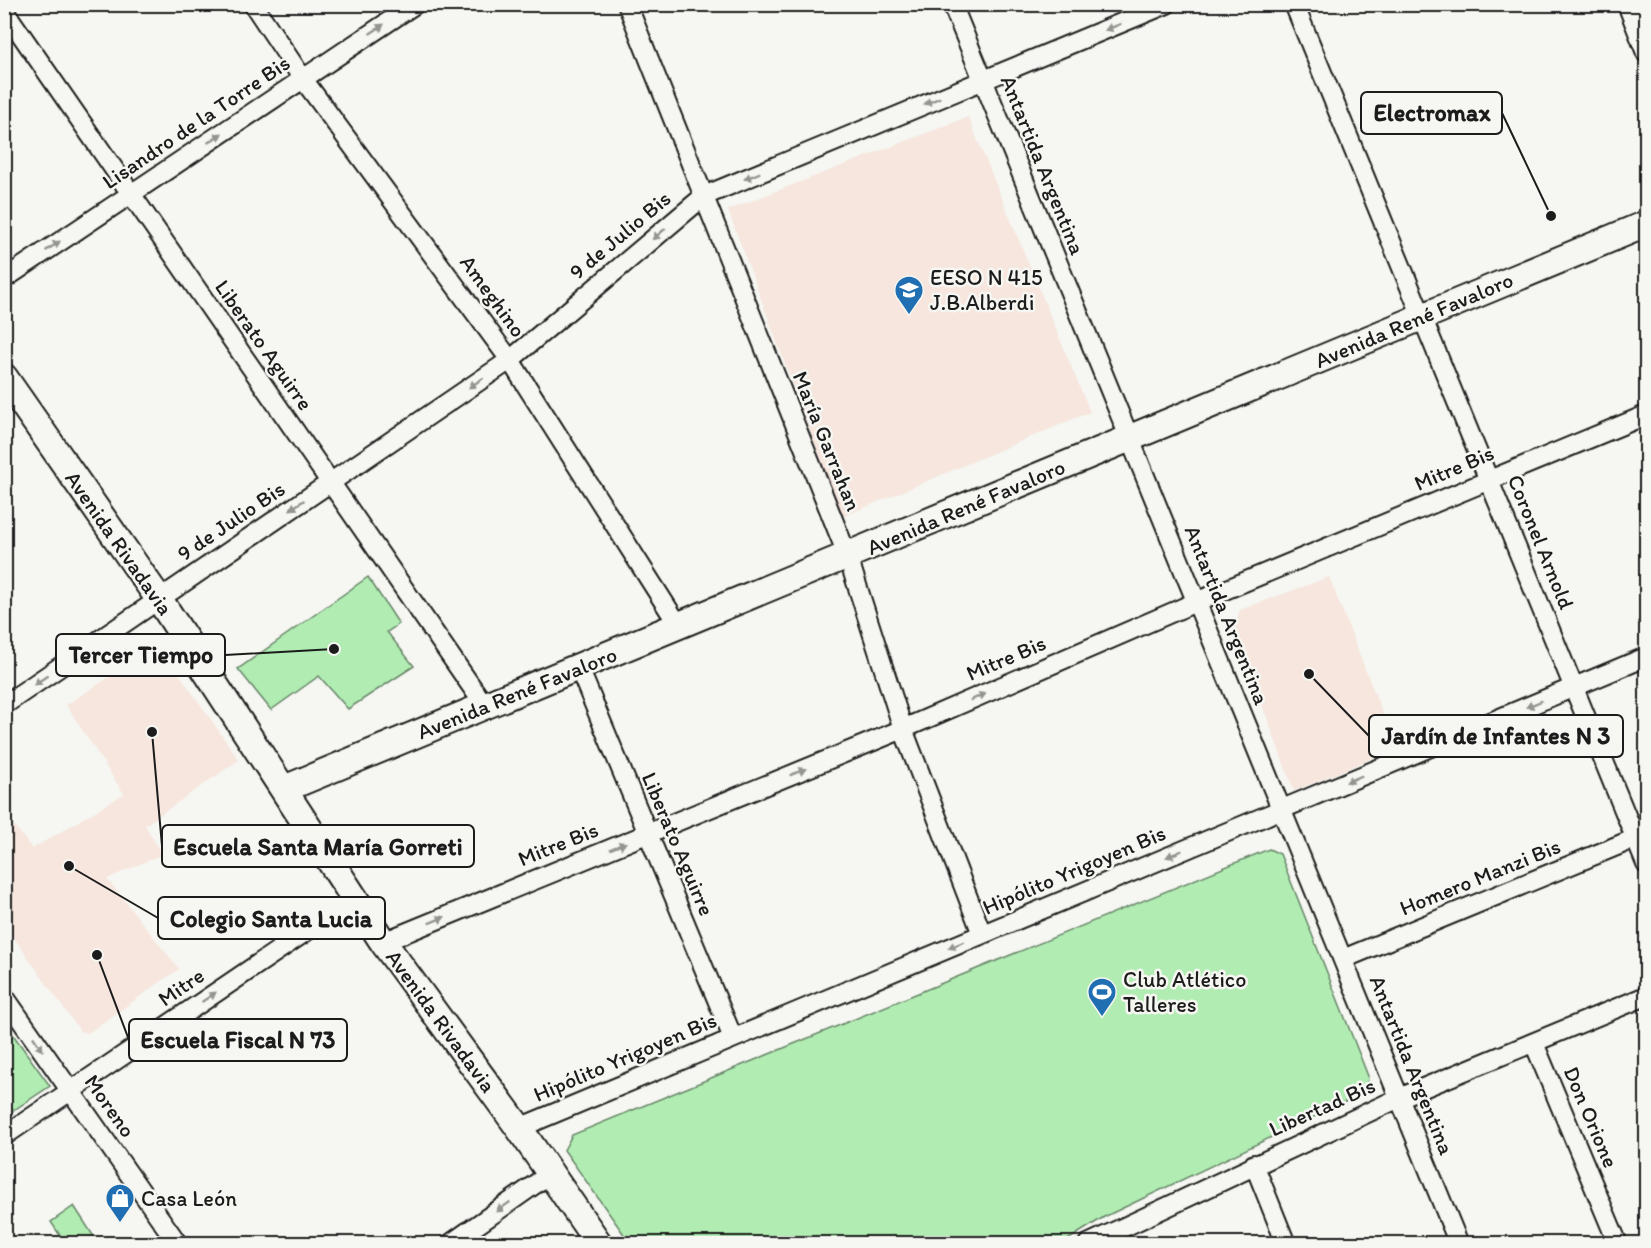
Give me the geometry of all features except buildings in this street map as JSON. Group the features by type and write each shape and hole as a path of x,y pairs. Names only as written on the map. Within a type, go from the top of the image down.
{"main road":[{"name":"Avenida René Favaloro","path":"284,789 1647,224"},
{"name":"Avenida Rivadavia","path":"4,378 159,599 383,942 519,1128 599,1244"}],"street":[{"name":"Ameghino","path":"253,4 303,79 510,360 679,626"},
{"name":"Lisandro de la Torre Bis","path":"4,279 414,4"},
{"name":"María Garrahan","path":"627,4 848,557 903,729 982,934"},
{"name":"Antartida Argentina","path":"952,4 1459,1244"},
{"name":"9 de Julio Bis","path":"4,705 510,360 704,196 1167,4"},
{"name":"Coronel Arnold","path":"1294,4 1647,864"},
{"path":"1627,4 1647,53"},
{"name":"Liberato Aguirre","path":"4,10 485,706"},
{"name":"Mitre Bis","path":"383,942 903,729 1489,478 1647,415"},
{"name":"Hipólito Yrigoyen Bis","path":"519,1128 1647,657"},
{"name":"Liberato Aguirre","path":"579,668 733,1038"},
{"name":"Homero Manzi Bis","path":"1342,959 1636,838"},
{"name":"Mitre","path":"4,1136 354,899"},
{"name":"Moreno","path":"4,996 178,1244"},
{"name":"Libertad Bis","path":"1088,1244 1114,1237 1254,1164 1399,1098 1647,996"},
{"name":"Don Orione","path":"1534,1043 1618,1244"},
{"path":"1254,1164 1286,1244"},
{"path":"450,1244 551,1173"}],"shaded area":[{"name":"EESO N 415 J.B.Alberdi","path":"968,117 1090,412 842,517 728,210"},
{"path":"1329,577 1396,748 1294,791 1234,628 1240,610"},
{"path":"159,645 239,760 145,825 162,854 107,879 179,969 88,1033 80,1031 5,925 5,831 14,825 32,849 124,794 66,705"}],"green space":[{"path":"368,577 399,624 387,632 414,666 348,709 319,676 271,710 238,669"},
{"name":"Club Atlético Talleres","path":"1269,849 1280,854 1368,1076 1366,1092 1104,1217 1063,1243 630,1243 564,1150 572,1135"},
{"path":"4,1022 50,1086 5,1116 4,1116"},
{"path":"74,1206 98,1243 65,1243 51,1222"}],"place":[{"name":"Electromax","path":"1551,216"},
{"name":"EESO N 415 J.B.Alberdi","path":"909,316"},
{"name":"Tercer Tiempo","path":"334,649"},
{"name":"Jardín de Infantes N 3","path":"1309,674"},
{"name":"Escuela Santa María Gorreti","path":"152,732"},
{"name":"Colegio Santa Lucia","path":"69,866"},
{"name":"Escuela Fiscal N 73","path":"97,955"},
{"name":"Club Atlético Talleres","path":"1102,1018"},
{"name":"Casa León","path":"120,1224"}]}
